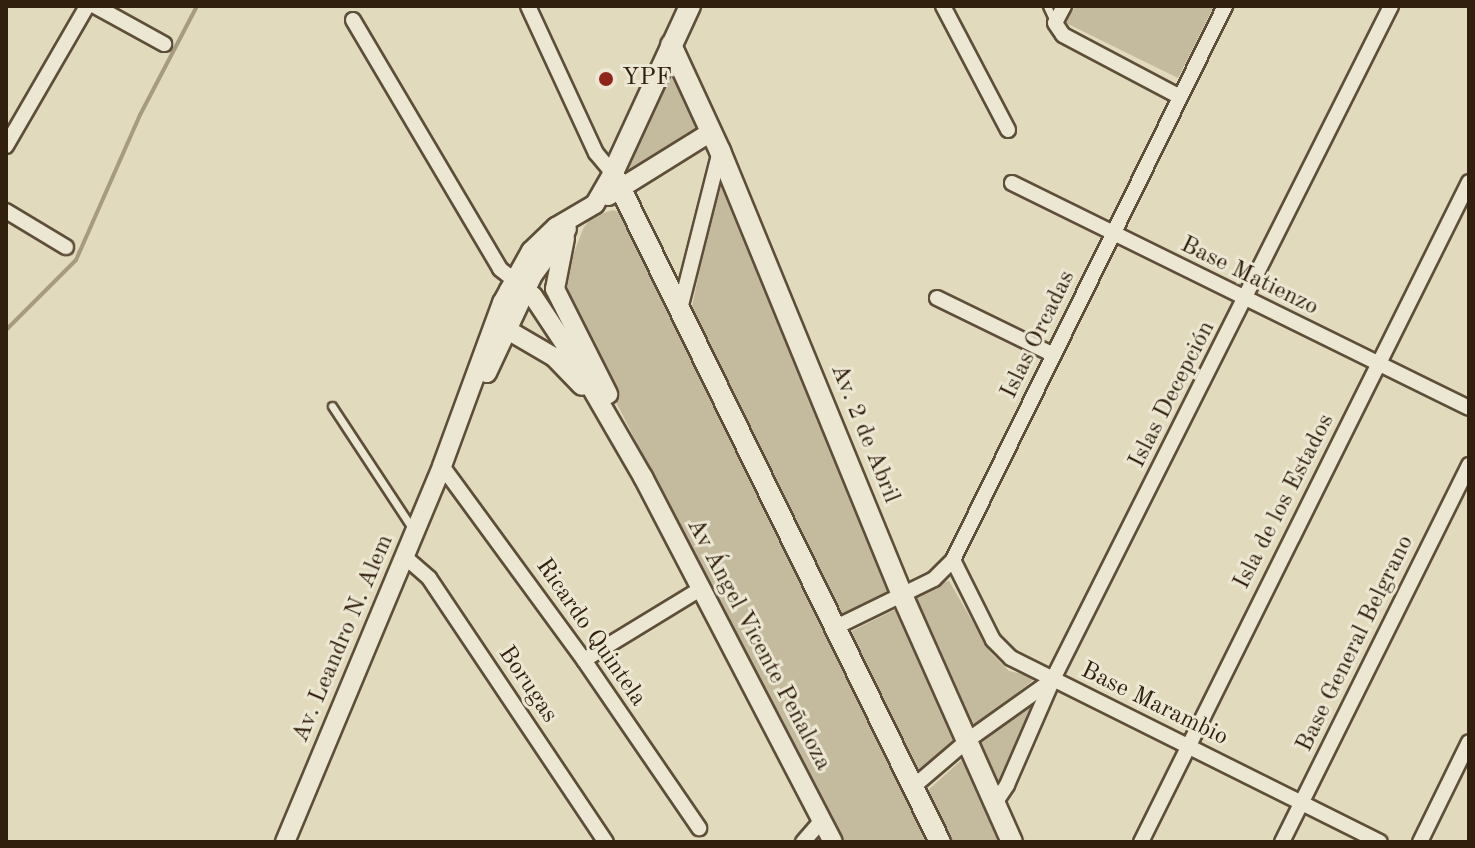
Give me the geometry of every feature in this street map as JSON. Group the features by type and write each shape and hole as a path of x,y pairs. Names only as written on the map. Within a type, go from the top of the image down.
{"main road":[{"path":"690,6 671,45 617,181 940,842"},
{"name":"Av. 2 de Abril","path":"671,45 716,141 902,595 1012,842"}],"street":[{"path":"6,146 87,6"},
{"path":"95,6 164,44"},
{"path":"528,6 596,153 617,181"},
{"path":"943,6 1008,130"},
{"path":"1064,6 1055,23 1070,41 1180,97"},
{"name":"Islas Orcadas","path":"834,628 934,579 953,560 1225,6"},
{"name":"Islas Decepción","path":"995,803 1007,785 1053,679 1391,6"},
{"path":"353,20 513,290 542,307 640,471"},
{"path":"444,460 513,290 573,221 617,181 716,141"},
{"path":"680,309 716,141"},
{"name":"Isla de los Estados","path":"1141,842 1469,182"},
{"name":"Base Matienzo","path":"1012,183 1469,408"},
{"path":"6,211 66,247"},
{"path":"573,221 555,272 555,289 627,436 629,453"},
{"path":"513,290 501,321 506,329 554,357 579,382 640,471"},
{"path":"937,298 1054,355"},
{"path":"444,460 506,329"},
{"name":"Av. Leandro N. Alem","path":"285,842 444,460"},
{"name":"Ricardo Quintela","path":"444,460 699,828"},
{"name":"Base General Belgrano","path":"1282,842 1469,465"},
{"name":"Av Ángel Vicente Peñaloza","path":"640,471 833,842"},
{"name":"Borugas","path":"405,557 429,578 606,842"},
{"name":"Base Marambio","path":"953,560 1001,650 1380,842"},
{"path":"584,660 702,588"},
{"path":"913,787 968,740 1053,679"},
{"path":"1420,842 1469,742"},
{"path":"803,842 822,820"}],"lane":[{"path":"1047,6 1055,23"},
{"path":"332,406 415,533"}],"shaded area":[{"path":"1075,6 1214,6 1178,78 1066,23"},
{"path":"671,71 699,130 629,177 624,165"},
{"path":"721,169 892,591 840,615 691,311"},
{"path":"613,210 625,214 929,842 840,842 588,347 563,296 563,280 584,227 592,217"},
{"path":"949,581 991,653 1009,671 1037,677 973,728 916,598 938,583"},
{"path":"900,607 958,741 917,775 848,633"},
{"path":"1041,693 1040,696 998,788 979,743"},
{"path":"965,757 1003,842 952,842 927,791"}],"waterway":[{"path":"6,330 76,260 140,115 197,6"}],"place":[{"name":"YPF","path":"606,79"}]}
